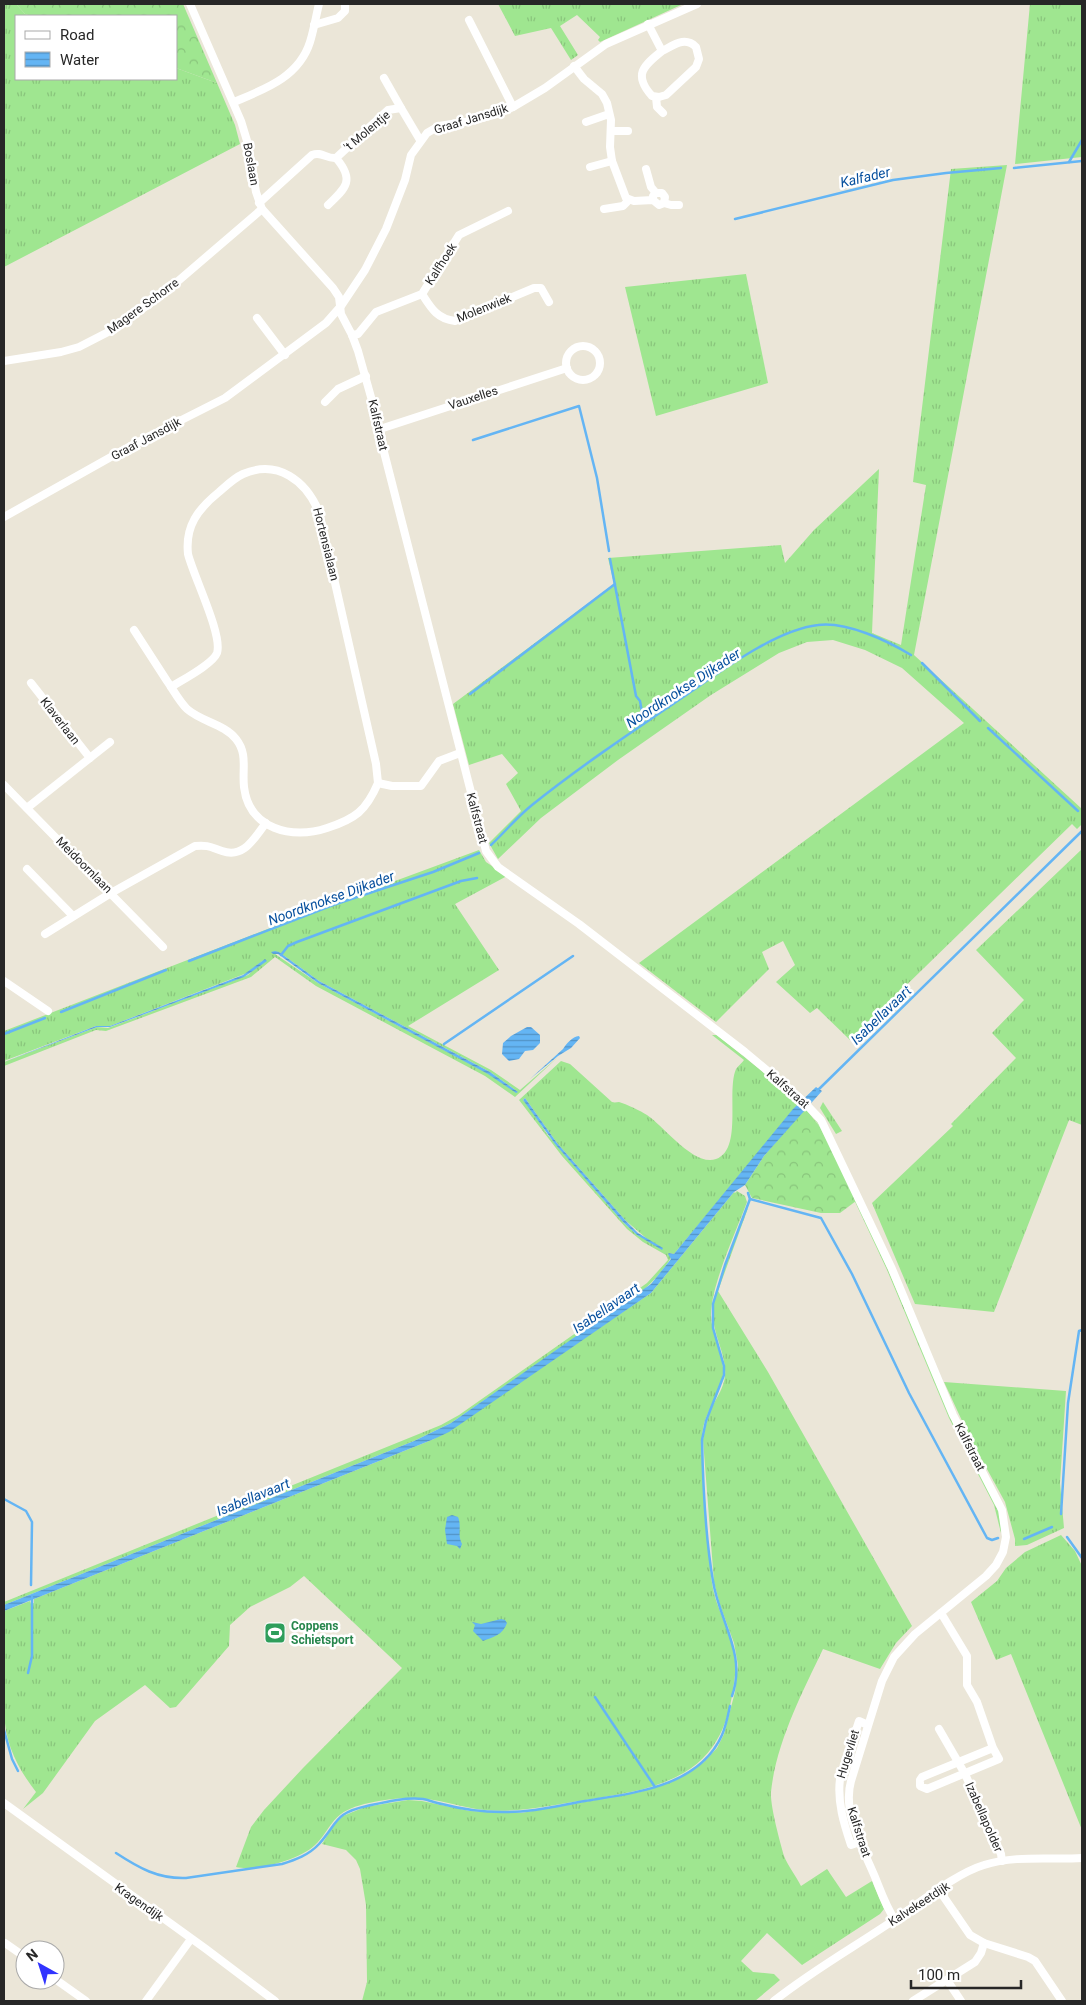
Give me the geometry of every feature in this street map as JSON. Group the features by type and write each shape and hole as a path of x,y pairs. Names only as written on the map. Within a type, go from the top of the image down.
{"street":[{"name":"Boslaan","path":"190,4 234,102 248,144 261,206"},
{"path":"234,102 281,80 295,69 306,53 319,4"},
{"path":"314,24 338,18 344,11 345,4"},
{"name":"Graaf Jansdijk","path":"4,517 134,444 225,398 326,323 341,306 365,270 386,229 405,180 411,155 420,140 427,133 439,126 471,121 494,115 513,107 545,88 606,44 697,4"},
{"path":"469,20 513,107"},
{"path":"648,24 662,51"},
{"path":"680,41 687,41 696,48 699,59 696,66 672,90 666,95 656,97 652,96 645,89 641,82 641,75 651,60 662,51 680,41"},
{"path":"574,66 584,79 602,94 609,114 612,161 624,193 629,200"},
{"name":"'t Molentje","path":"384,78 420,140"},
{"path":"656,97 657,107 663,112"},
{"name":"'t Molentje","path":"336,158 388,110 401,108"},
{"path":"586,122 609,114"},
{"path":"611,131 628,131"},
{"name":"'t Molentje","path":"261,206 312,155 321,153 336,158 345,168 347,180 343,190 328,205"},
{"path":"590,168 612,161"},
{"path":"646,169 655,197"},
{"path":"604,209 622,206 629,200 655,197 662,193 665,196 664,202 671,205 679,205"},
{"path":"261,206 333,288 341,306"},
{"name":"Magere Schorre","path":"4,362 79,347 116,328 163,294 261,206"},
{"name":"Kalfhoek","path":"352,335 358,334 376,312 422,294 459,236 508,211"},
{"name":"Molenwiek","path":"422,294 435,314 445,320 455,321 534,288 541,288 549,302"},
{"name":"Kalfstraat","path":"341,306 341,314 352,335 366,376 483,843 494,862 634,966 810,1107 829,1134 892,1269 953,1415 999,1502 1004,1518 1004,1546 996,1565 986,1576 915,1634 894,1657 882,1681 868,1725"},
{"path":"257,318 285,355"},
{"path":"579,347 592,349 599,359 597,372 587,379 575,378 567,368 568,355 579,347"},
{"name":"Vauxelles","path":"380,429 567,368"},
{"path":"325,402 338,389 366,376"},
{"name":"Hortensialaan","path":"171,687 210,662 217,652 218,636 188,554 187,545 191,523 206,503 235,479 257,470 281,471 304,486 314,498 319,512 376,764 378,783"},
{"path":"134,630 187,709 233,736 242,748 245,758 244,788 252,807 266,823 287,833 306,834 344,823 357,816 365,808 372,798 378,783 392,786 421,786 439,761 460,753"},
{"name":"Klaverlaan","path":"31,683 90,758"},
{"path":"28,808 110,742"},
{"name":"Meidoornlaan","path":"4,785 163,947"},
{"path":"45,934 111,893 195,846 209,845 223,852 234,853 246,849 266,823"},
{"path":"27,869 74,916"},
{"path":"4,981 48,1011"},
{"path":"941,1613 966,1656 968,1685 977,1702 993,1748"},
{"name":"Hugevliet","path":"860,1842 852,1845 842,1814 839,1789 840,1779 859,1721 868,1725"},
{"name":"Izabellapolder","path":"939,1729 956,1762 965,1774 1001,1854 1002,1861"},
{"name":"Izabellapolder","path":"993,1748 999,1759 927,1789 920,1786 922,1777 956,1762 993,1748"},
{"name":"Kragendijk","path":"4,1804 275,2001"},
{"name":"Kalfstraat","path":"860,1842 895,1920"},
{"name":"Kalvekeetdijk","path":"774,2001 822,1966 939,1890 983,1865 1002,1861 1082,1858"},
{"path":"939,1890 970,1935 984,1943 1035,1961 1062,2001"},
{"path":"146,2001 191,1939"},
{"path":"5,1942 15,1950"},
{"path":"913,2001 975,1962 981,1953 984,1943"},
{"path":"946,1980 960,2001"},
{"path":"65,1986 86,2001"}],"green space":[{"path":"4,4 16,4 28,15 15,15 15,80 178,80 178,69 217,83 235,125 240,144 4,267"},
{"path":"16,4 183,4 217,83 178,69 178,15 25,14"},
{"path":"498,4 681,5 600,42 598,40 600,37 577,15 560,26 578,55 571,60 551,28 515,36"},
{"path":"1030,4 1082,4 1082,157 1015,164"},
{"path":"1007,165 914,655 1082,809 1082,824 1077,829 1072,824 850,1040 817,1008 810,1013 776,982 795,965 783,941 762,952 769,969 716,1022 639,963 964,723 902,668 865,650 833,640 807,642 779,653 711,695 618,760 541,818 498,859 489,843 521,811 506,784 518,773 502,754 469,765 453,704 614,584 608,558 781,545 785,563 814,530 879,469 872,633 901,645 926,485 913,482 951,169"},
{"path":"746,274 768,383 656,416 625,287"},
{"path":"1082,849 1082,1125 1069,1120 994,1312 915,1304 872,1203 953,1126 951,1124 1016,1058 992,1033 1024,1000 976,950"},
{"path":"479,850 486,862 507,876 455,904 499,970 408,1026 491,1070 520,1090 558,1057 515,1097 485,1076 316,986 275,957 251,977 106,1031 96,1030 4,1066 4,1062 97,1027 108,1028 248,975 265,959 247,973 110,1026 96,1026 4,1061 4,1031 330,905","holes":["279,952 319,981 490,1072 518,1092 489,1074 318,983 275,954"]},
{"path":"712,1035 717,1035 800,1103 674,1254 669,1253 671,1258 664,1268 638,1295 451,1423 414,1441 4,1605 4,1602 441,1425 459,1415 647,1283 668,1260 666,1255 643,1242 627,1229 562,1156 519,1100 561,1061 570,1064 612,1102 622,1103 647,1115 698,1157 707,1160 716,1159 724,1153 729,1144 732,1132 733,1079 736,1069 744,1060","holes":["525,1098 557,1143 625,1220 646,1238 637,1235 623,1222 547,1134 523,1100"]},
{"path":"823,1102 842,1131 836,1134 820,1108"},
{"path":"805,1108 820,1127 856,1201 840,1213 821,1213 752,1198 745,1185 764,1156"},
{"path":"813,1117 822,1128 870,1228 951,1417 1000,1513 1001,1533 994,1505 949,1418 887,1270 820,1127"},
{"path":"737,1191 745,1196 747,1202 719,1274 712,1303 713,1330 722,1359 723,1374 720,1388 707,1415 702,1443 707,1535 712,1581 715,1597 732,1645 735,1675 730,1707 725,1722 720,1735 703,1759 676,1777 654,1786 620,1794 535,1808 497,1811 484,1810 418,1798 393,1799 364,1804 341,1814 334,1820 317,1843 291,1859 256,1868 236,1867 251,1827 264,1810 402,1668 304,1576 290,1587 250,1607 230,1625 229,1646 176,1707 170,1708 145,1685 95,1721 43,1793 23,1809 36,1792 16,1760 5,1725 4,1611 30,1601 31,1604 34,1603 34,1599 434,1439 651,1293 734,1192"},
{"path":"748,1208 718,1291 768,1372 912,1626 896,1643 880,1669 823,1649 791,1719 778,1755 771,1792 774,1815 784,1856 801,1886 827,1869 846,1897 872,1881 884,1909 880,1914 802,1965 767,1933 741,1961 753,1972 774,1974 780,1980 755,2001 362,2001 367,1982 366,1905 360,1869 356,1860 346,1850 322,1844 334,1825 343,1816 365,1807 408,1800 470,1811 521,1813 640,1792 676,1780 704,1762 717,1748 724,1734 735,1692 738,1665 734,1643 714,1582 703,1440 709,1415 722,1388 725,1376 724,1360 713,1320 714,1301 726,1262"},
{"path":"944,1382 1066,1391 1060,1483 1064,1528 1027,1545 1015,1546 1015,1539 1005,1502 970,1438"},
{"path":"1061,1535 1075,1551 1082,1566 1082,1830 1011,1654 996,1660 971,1602 997,1581 1006,1568 1025,1552"}],"water":[{"path":"275,951 319,981 490,1072 518,1092 516,1093 488,1074 318,983 278,954 271,952"},
{"path":"265,959 267,961 244,977 110,1027 97,1027 4,1062 96,1026 110,1026 243,975"},
{"path":"527,1027 531,1027 540,1035 540,1043 533,1050 525,1051 519,1059 509,1061 502,1054 503,1043"},
{"path":"579,1036 580,1038 571,1048 530,1079 570,1041"},
{"path":"816,1087 822,1091 764,1156 745,1185 734,1192 651,1293 449,1432 4,1611 4,1605 414,1441 451,1423 651,1284 671,1259 668,1254 674,1254 793,1109"},
{"path":"525,1098 557,1143 625,1220 638,1233 663,1248 662,1250 637,1235 623,1222 555,1144 523,1100"},
{"path":"452,1515 458,1517 459,1520 462,1544 460,1549 457,1546 447,1544 445,1530 447,1517"},
{"path":"501,1619 507,1623 503,1630 494,1637 483,1641 473,1631 475,1625 472,1622 481,1624"}],"waterway":[{"path":"1069,162 1082,140"},
{"name":"Kalfader","path":"1014,168 1082,161"},
{"name":"Kalfader","path":"735,219 893,180 1001,168"},
{"path":"473,440 579,406 597,478 609,551"},
{"path":"610,559 636,696 640,701 644,723"},
{"path":"470,694 615,584"},
{"name":"Noordknokse Dijkader","path":"491,845 527,810 590,761 734,662 785,634 818,625 841,626 879,638 911,655"},
{"name":"Noordknokse Dijkader","path":"922,663 980,721"},
{"name":"Noordknokse Dijkader","path":"988,728 1078,811"},
{"name":"Isabellavaart","path":"817,1091 1082,831"},
{"name":"Noordknokse Dijkader","path":"189,961 333,905 433,872 479,853"},
{"path":"281,955 288,946 297,942 461,881 477,878"},
{"path":"444,1044 573,956"},
{"name":"Noordknokse Dijkader","path":"61,1012 166,970"},
{"name":"Noordknokse Dijkader","path":"4,1034 45,1018"},
{"path":"732,1696 736,1681 736,1666 734,1652 716,1596 710,1564 705,1511 702,1440 706,1421 724,1375 724,1366 713,1328 713,1304 725,1265 750,1199 748,1193"},
{"path":"750,1199 821,1218 852,1274 909,1393 987,1538 992,1540 998,1538"},
{"path":"1061,1514 1068,1403 1079,1331 1082,1330"},
{"path":"4,1499 26,1511 32,1522 31,1585"},
{"path":"1024,1539 1052,1527"},
{"path":"1067,1537 1082,1558"},
{"path":"28,1673 32,1656 32,1597"},
{"path":"595,1697 655,1787"},
{"path":"116,1853 149,1872 166,1877 186,1878 292,1861 315,1848 338,1820 348,1812 388,1802 423,1799 472,1810 512,1812 544,1809 623,1795 663,1784 681,1777 698,1766 711,1752 722,1735 730,1706"},
{"path":"4,1730 12,1759 18,1771"}],"place":[{"name":"Coppens Schietsport","path":"275,1633"}]}
